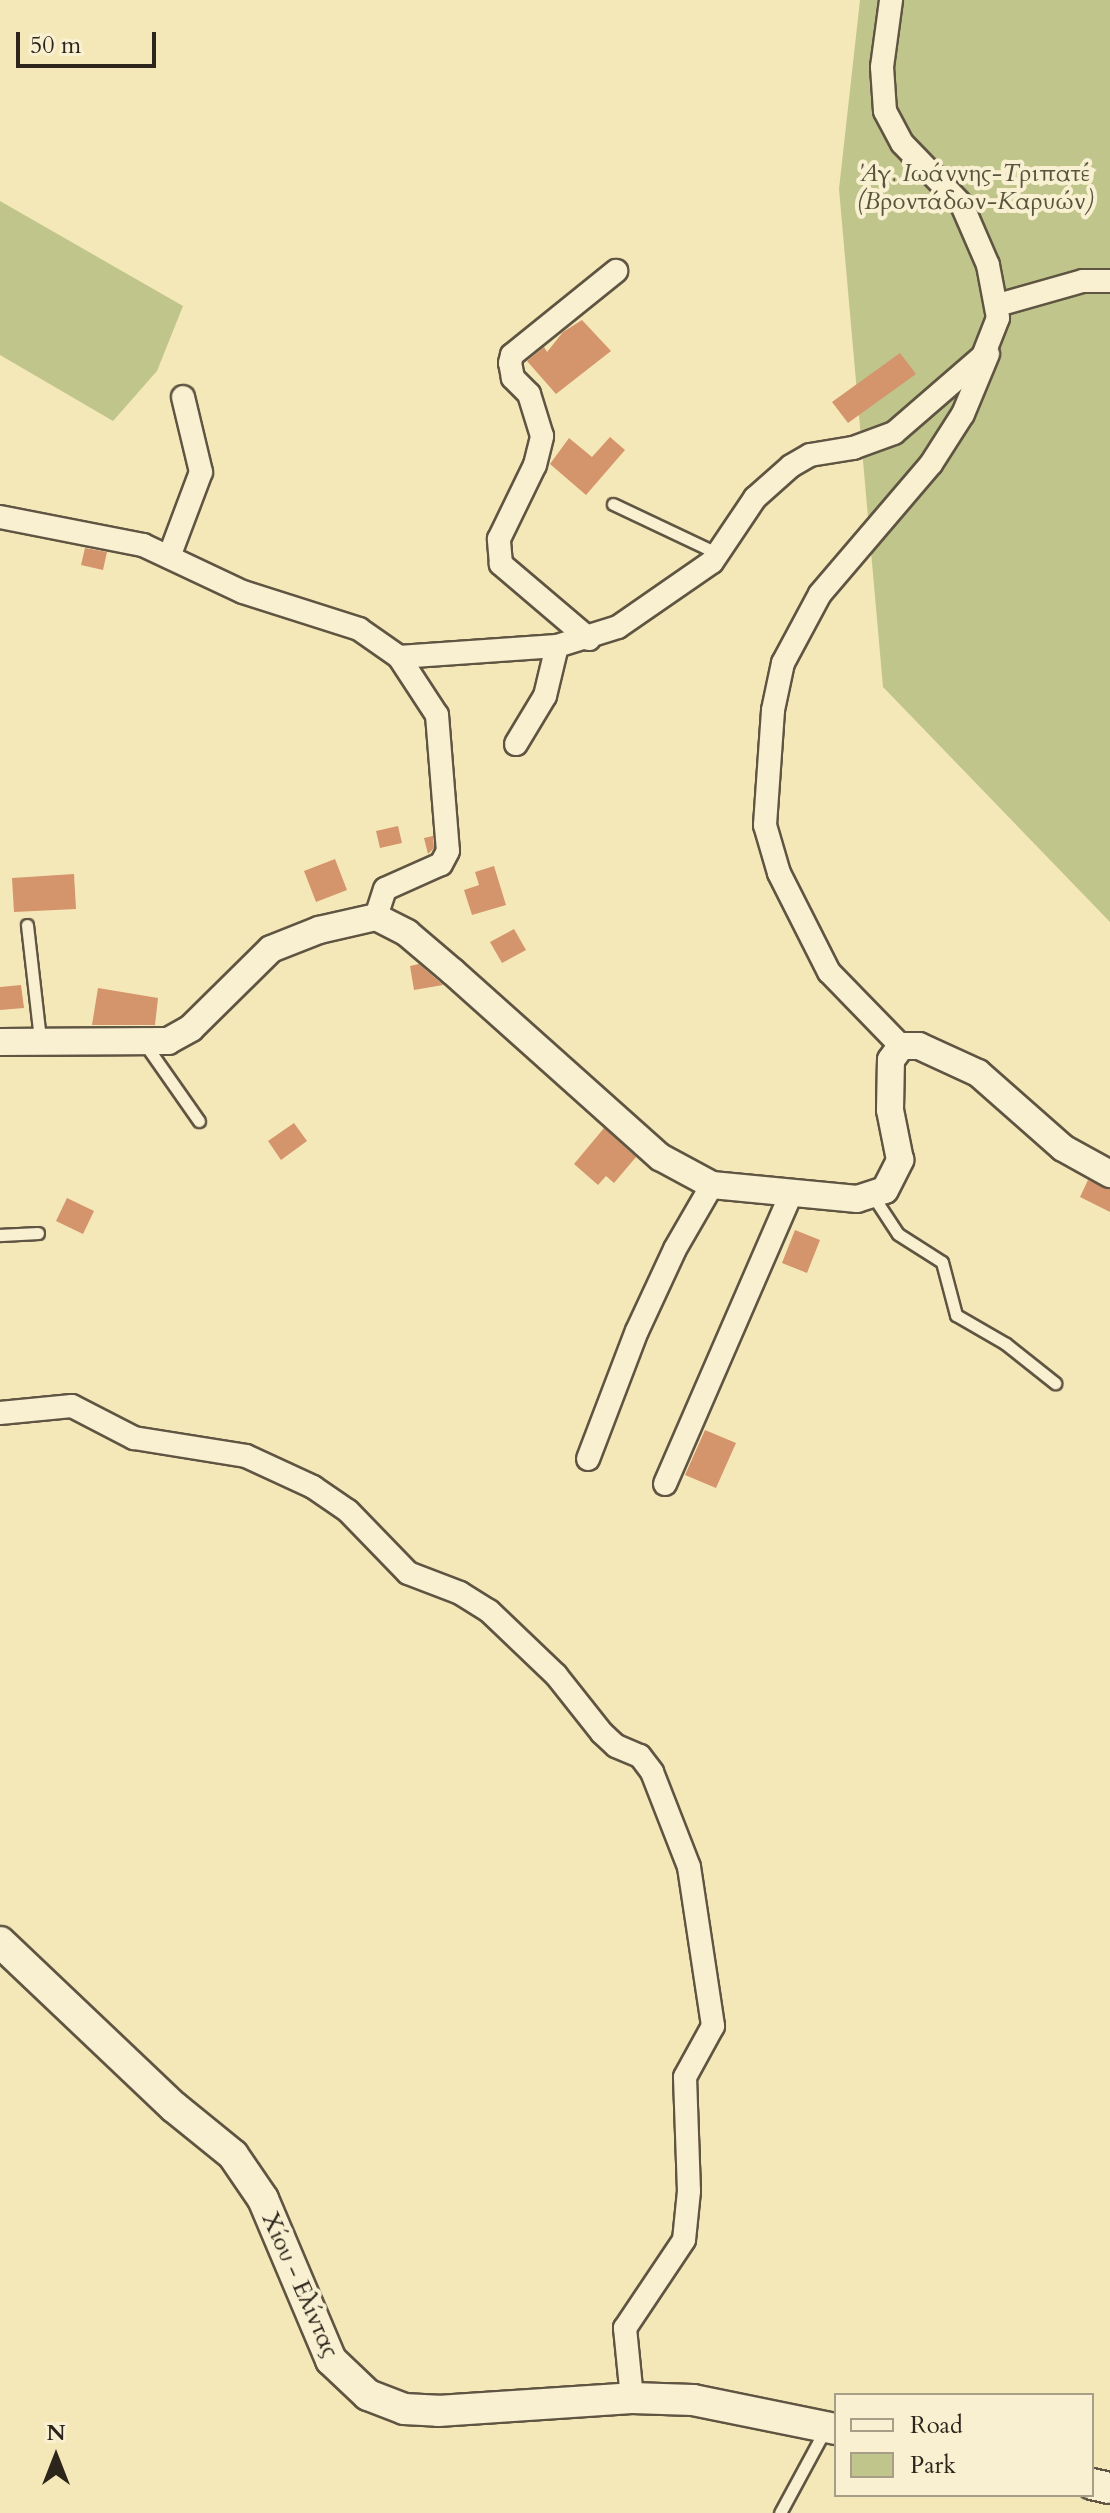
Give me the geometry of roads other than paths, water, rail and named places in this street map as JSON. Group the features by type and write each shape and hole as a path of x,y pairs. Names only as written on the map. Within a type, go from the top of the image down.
{"main road":[{"name":"Χίου - Ελίντας","path":"0,1942 174,2107 233,2155 263,2199 331,2360 368,2395 404,2409 438,2411 632,2398 737,2407 831,2428"}],"street":[{"path":"891,0 882,67 885,111 902,143 962,205 992,275 998,305 977,387 931,464 820,594 783,663 773,710 765,825 779,873 829,972 901,1046 938,1051 959,1061 1063,1148 1110,1174"},
{"path":"589,639 501,564 499,539 535,465 542,436 529,394 513,378 510,363 512,355 616,271"},
{"path":"998,305 1083,281 1110,281"},
{"path":"399,657 557,646 589,639 642,612 720,555 755,498 777,477 810,455 894,433 974,366 990,344"},
{"path":"169,557 201,472 183,397"},
{"path":"0,517 20,524 99,533 169,557 243,592 359,629 399,657 437,715 448,851 441,864 385,889 376,917"},
{"path":"516,744 545,696 557,646"},
{"path":"0,1042 40,1039 145,1044 168,1041 191,1028 271,949 319,930 376,917 407,933 660,1157 712,1185 791,1194 873,1196 885,1190 900,1160 888,1085 891,1060 901,1046"},
{"path":"588,1459 637,1331 675,1249 712,1185"},
{"path":"665,1484 791,1194"},
{"path":"0,1413 72,1406 134,1438 246,1456 303,1482 348,1511 408,1573 489,1611 556,1675 602,1733 616,1746 640,1756 652,1772 689,1867 713,2026 685,2077 689,2191 684,2240 625,2328 632,2398"}],"lane":[{"path":"613,504 720,555"},
{"path":"27,925 40,1039"},
{"path":"145,1044 199,1121"},
{"path":"873,1196 898,1234 942,1262 956,1315 1006,1344 1055,1383"},
{"path":"0,1235 38,1233"},
{"path":"780,2513 831,2428"}],"park label":[{"name":"Άγ. Ιωάννης-Τριπατέ (Βροντάδων-Καρυών)","path":"975,188"}]}
